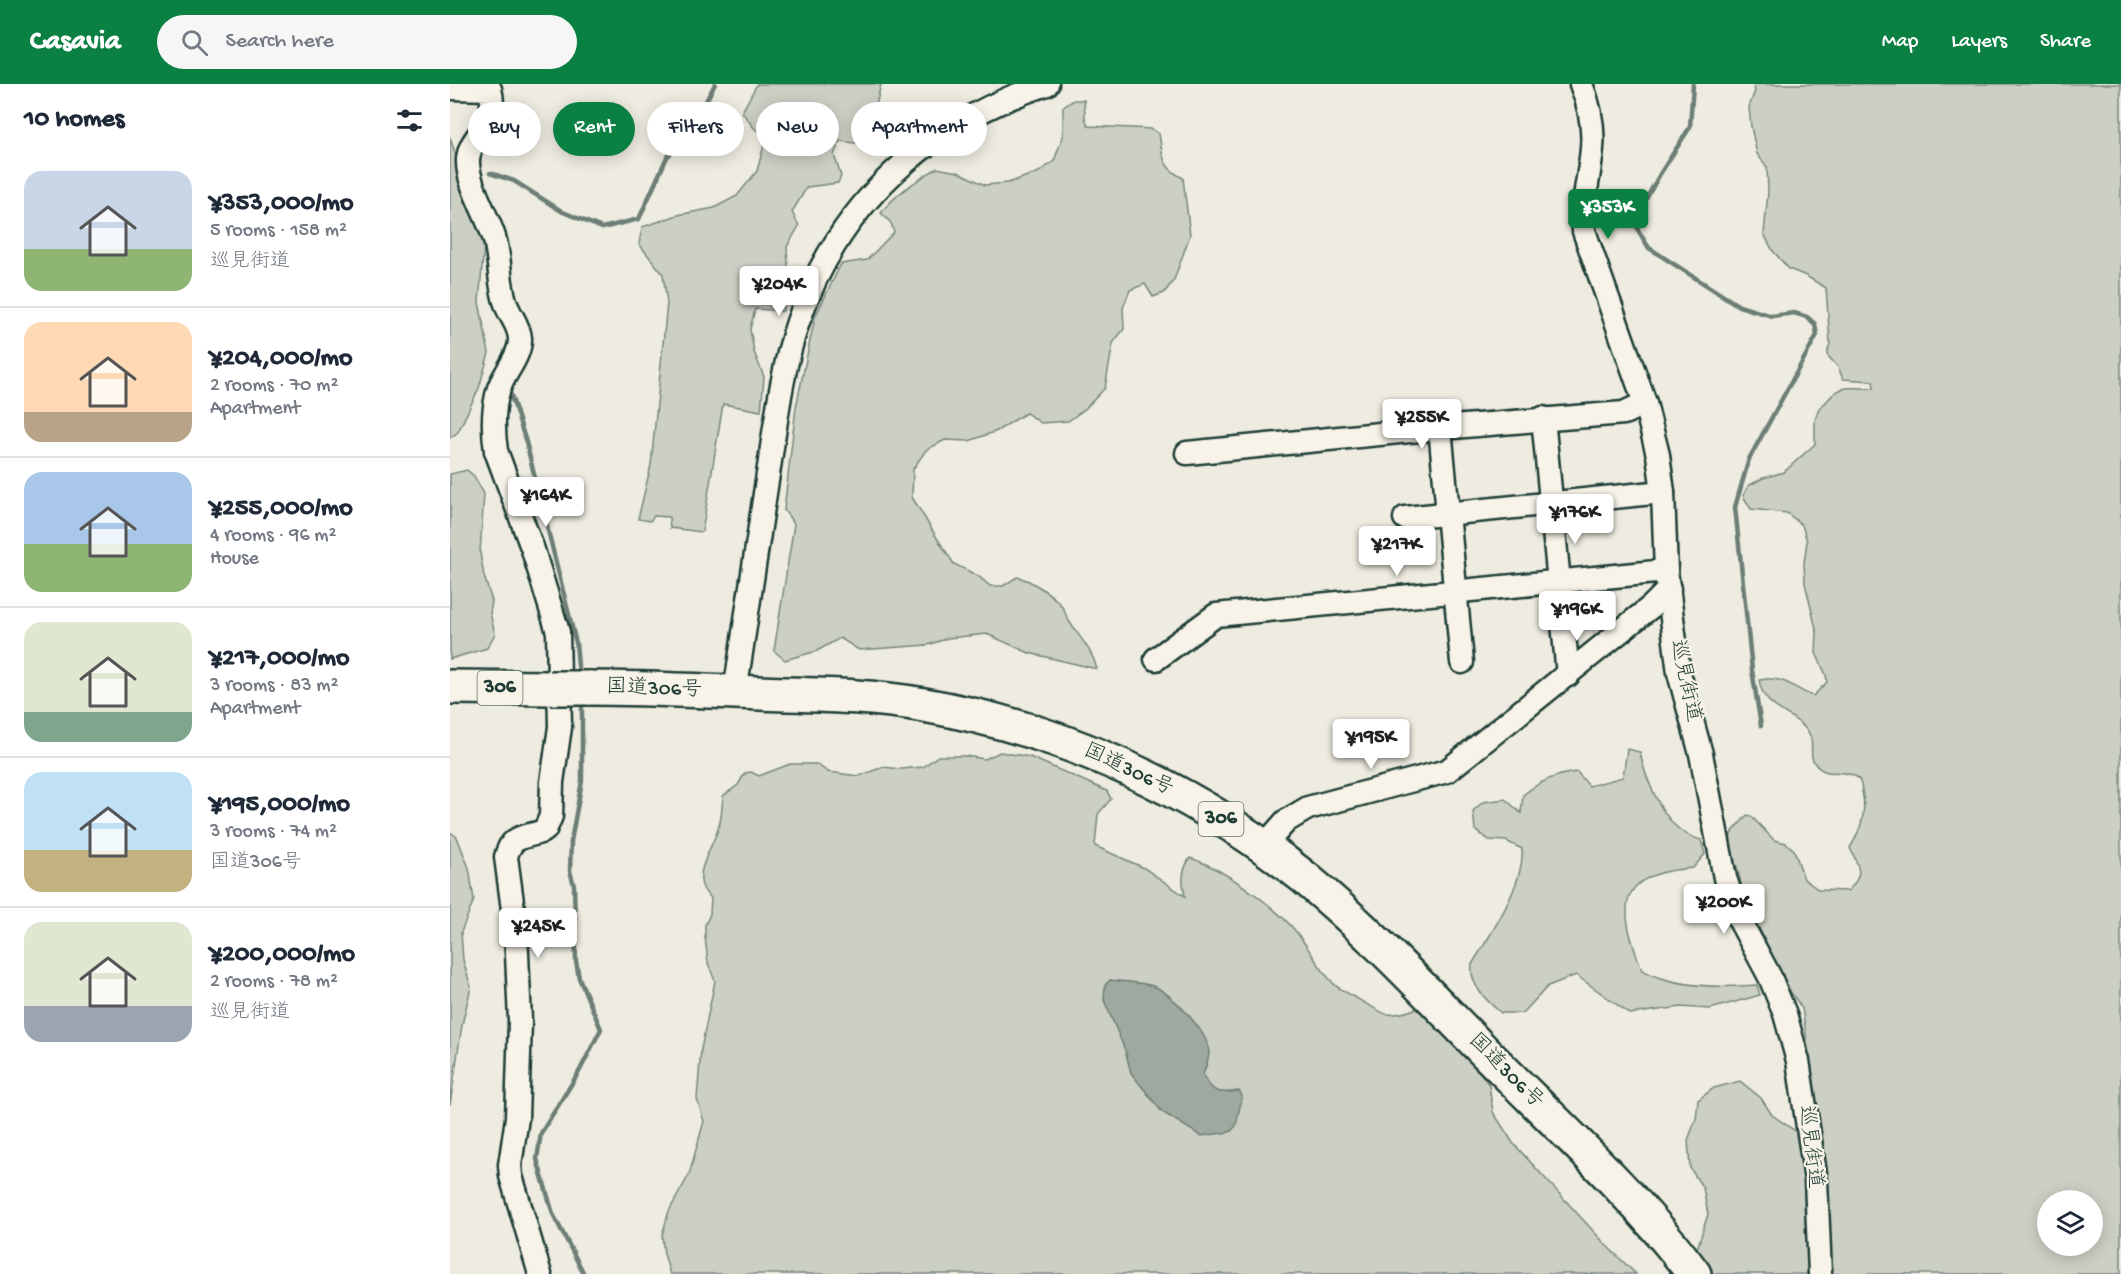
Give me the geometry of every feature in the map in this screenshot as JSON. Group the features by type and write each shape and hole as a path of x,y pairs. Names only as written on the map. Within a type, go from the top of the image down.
{"highway":[{"name":"国道306号","path":"450,687 588,688 878,698 926,705 1021,729 1084,750 1156,782 1223,820 1263,848 1302,876 1368,933 1647,1216 1694,1274"}],"street":[{"path":"735,693 778,409 798,323 816,279 860,208 914,153 962,120 1005,99 1047,84"},
{"name":"巡見街道","path":"1581,84 1590,107 1592,146 1583,209 1584,231 1645,403 1658,454 1663,492 1667,580 1679,674 1701,754 1730,897 1739,919 1770,976 1785,1014 1798,1061 1815,1180 1820,1274"},
{"path":"450,88 490,89 493,102 489,119 470,151 469,168 478,200 495,239 505,303 518,330 520,340 498,390 494,427 495,444 533,550 558,632 560,727 552,782 550,821 545,830 514,841 508,847 506,857 516,932 520,1021 516,1118 510,1165 513,1186 540,1274"},
{"path":"1187,453 1543,418 1624,413 1645,403"},
{"path":"1543,418 1568,675"},
{"path":"1440,428 1462,662"},
{"path":"1405,518 1663,492"},
{"path":"1156,659 1216,615 1559,582 1667,580"},
{"path":"1263,848 1286,821 1308,808 1447,771 1652,606 1667,580"}],"shaded area":[{"path":"757,84 881,84 877,102 851,102 851,142 840,141 839,143 839,102 756,102 756,130 744,115 744,108"},
{"path":"1753,84 2121,84 2121,1274 1830,1274 1802,1008 1787,987 1744,896 1737,867 1729,854 1731,834 1747,815 1751,816 1774,840 1786,843 1794,850 1804,879 1819,890 1848,891 1857,880 1859,870 1850,848 1862,821 1864,807 1857,777 1820,769 1813,761 1809,733 1798,722 1771,703 1762,690 1759,680 1776,679 1813,696 1827,682 1816,653 1817,633 1805,583 1804,563 1807,541 1802,525 1787,513 1751,509 1743,496 1748,486 1763,478 1784,472 1815,444 1815,420 1819,408 1833,394 1846,388 1874,388 1873,381 1843,379 1838,367 1827,355 1830,343 1826,288 1789,269 1773,251 1764,234 1768,192 1767,167 1757,154 1749,107 1755,91"},
{"path":"1074,100 1084,100 1088,126 1152,129 1159,134 1164,160 1171,170 1183,178 1190,235 1174,280 1164,293 1153,297 1145,284 1130,290 1123,308 1124,329 1113,343 1105,388 1085,409 1068,421 1041,423 1026,413 997,431 969,441 945,440 926,450 913,469 912,497 954,564 978,576 990,586 1003,586 1017,577 1022,578 1056,600 1089,649 1097,669 1029,653 987,634 948,638 928,645 859,650 840,638 817,651 785,660 774,651 794,524 784,510 796,407 815,317 841,264 867,260 894,232 891,223 881,213 900,193 937,168 958,172 985,185 1008,183 1039,172 1054,161 1063,136 1063,107"},
{"path":"450,137 484,246 479,302 489,353 479,388 458,432 450,438"},
{"path":"761,156 834,156 841,176 838,183 807,187 792,212 799,226 787,247 788,268 797,278 793,286 785,291 783,311 755,309 750,329 754,352 764,377 761,411 723,404 702,532 670,528 669,517 654,516 650,521 638,519 651,465 667,303 663,274 639,244 642,227 678,215 714,208 737,196 757,171"},
{"path":"467,470 474,476 484,494 480,553 492,601 490,613 495,634 487,648 450,659 450,474"},
{"path":"1627,749 1640,752 1645,772 1661,807 1675,826 1687,835 1701,840 1705,854 1693,868 1648,878 1636,886 1629,898 1627,912 1629,928 1642,970 1669,980 1698,985 1757,985 1760,995 1710,1009 1681,1007 1630,1014 1576,975 1548,986 1523,1013 1501,1013 1480,992 1473,979 1472,964 1497,924 1512,893 1518,877 1522,849 1506,841 1489,840 1475,830 1473,811 1483,802 1505,799 1521,813 1523,795 1542,782 1562,774 1577,772 1589,786 1623,777"},
{"path":"1000,752 1030,757 1107,791 1111,799 1098,814 1095,846 1144,868 1185,896 1183,877 1190,858 1217,870 1245,887 1283,918 1293,928 1328,978 1337,986 1386,1014 1402,1013 1417,1008 1480,1072 1489,1085 1493,1112 1513,1143 1607,1246 1636,1274 670,1274 664,1254 662,1235 669,1211 689,1175 704,1121 697,1099 701,1049 715,981 708,963 705,937 705,925 710,914 711,898 704,891 701,874 719,825 723,796 738,785 745,773 751,772 759,776 790,764 816,764 828,772 859,776 883,767 901,769 923,767 938,756 985,759"},
{"path":"450,832 457,837 469,868 474,900 461,932 463,960 471,987 462,1025 450,1105"},
{"path":"1110,980 1143,984 1161,990 1196,1024 1209,1052 1203,1075 1210,1086 1221,1092 1239,1091 1242,1096 1236,1126 1230,1132 1201,1136 1162,1112 1131,1073 1125,1050 1104,1000 1105,985"},
{"path":"1740,1081 1761,1098 1772,1115 1801,1135 1812,1274 1712,1274 1696,1252 1708,1214 1703,1188 1690,1168 1688,1140 1696,1119 1698,1100 1714,1088"}],"waterway":[{"path":"490,173 514,181 563,212 602,228 639,219 667,157 688,135 715,84"},
{"path":"1693,84 1690,127 1636,217 1638,230 1649,248 1739,306 1772,316 1794,313 1807,317 1815,324 1817,335 1749,459 1735,507 1752,670 1761,726"},
{"path":"509,389 526,442 576,643 579,677"},
{"path":"582,700 582,781 571,841 570,871 574,885 576,961 579,978 601,1029 579,1072 541,1133 537,1159 553,1214 584,1274"}]}
